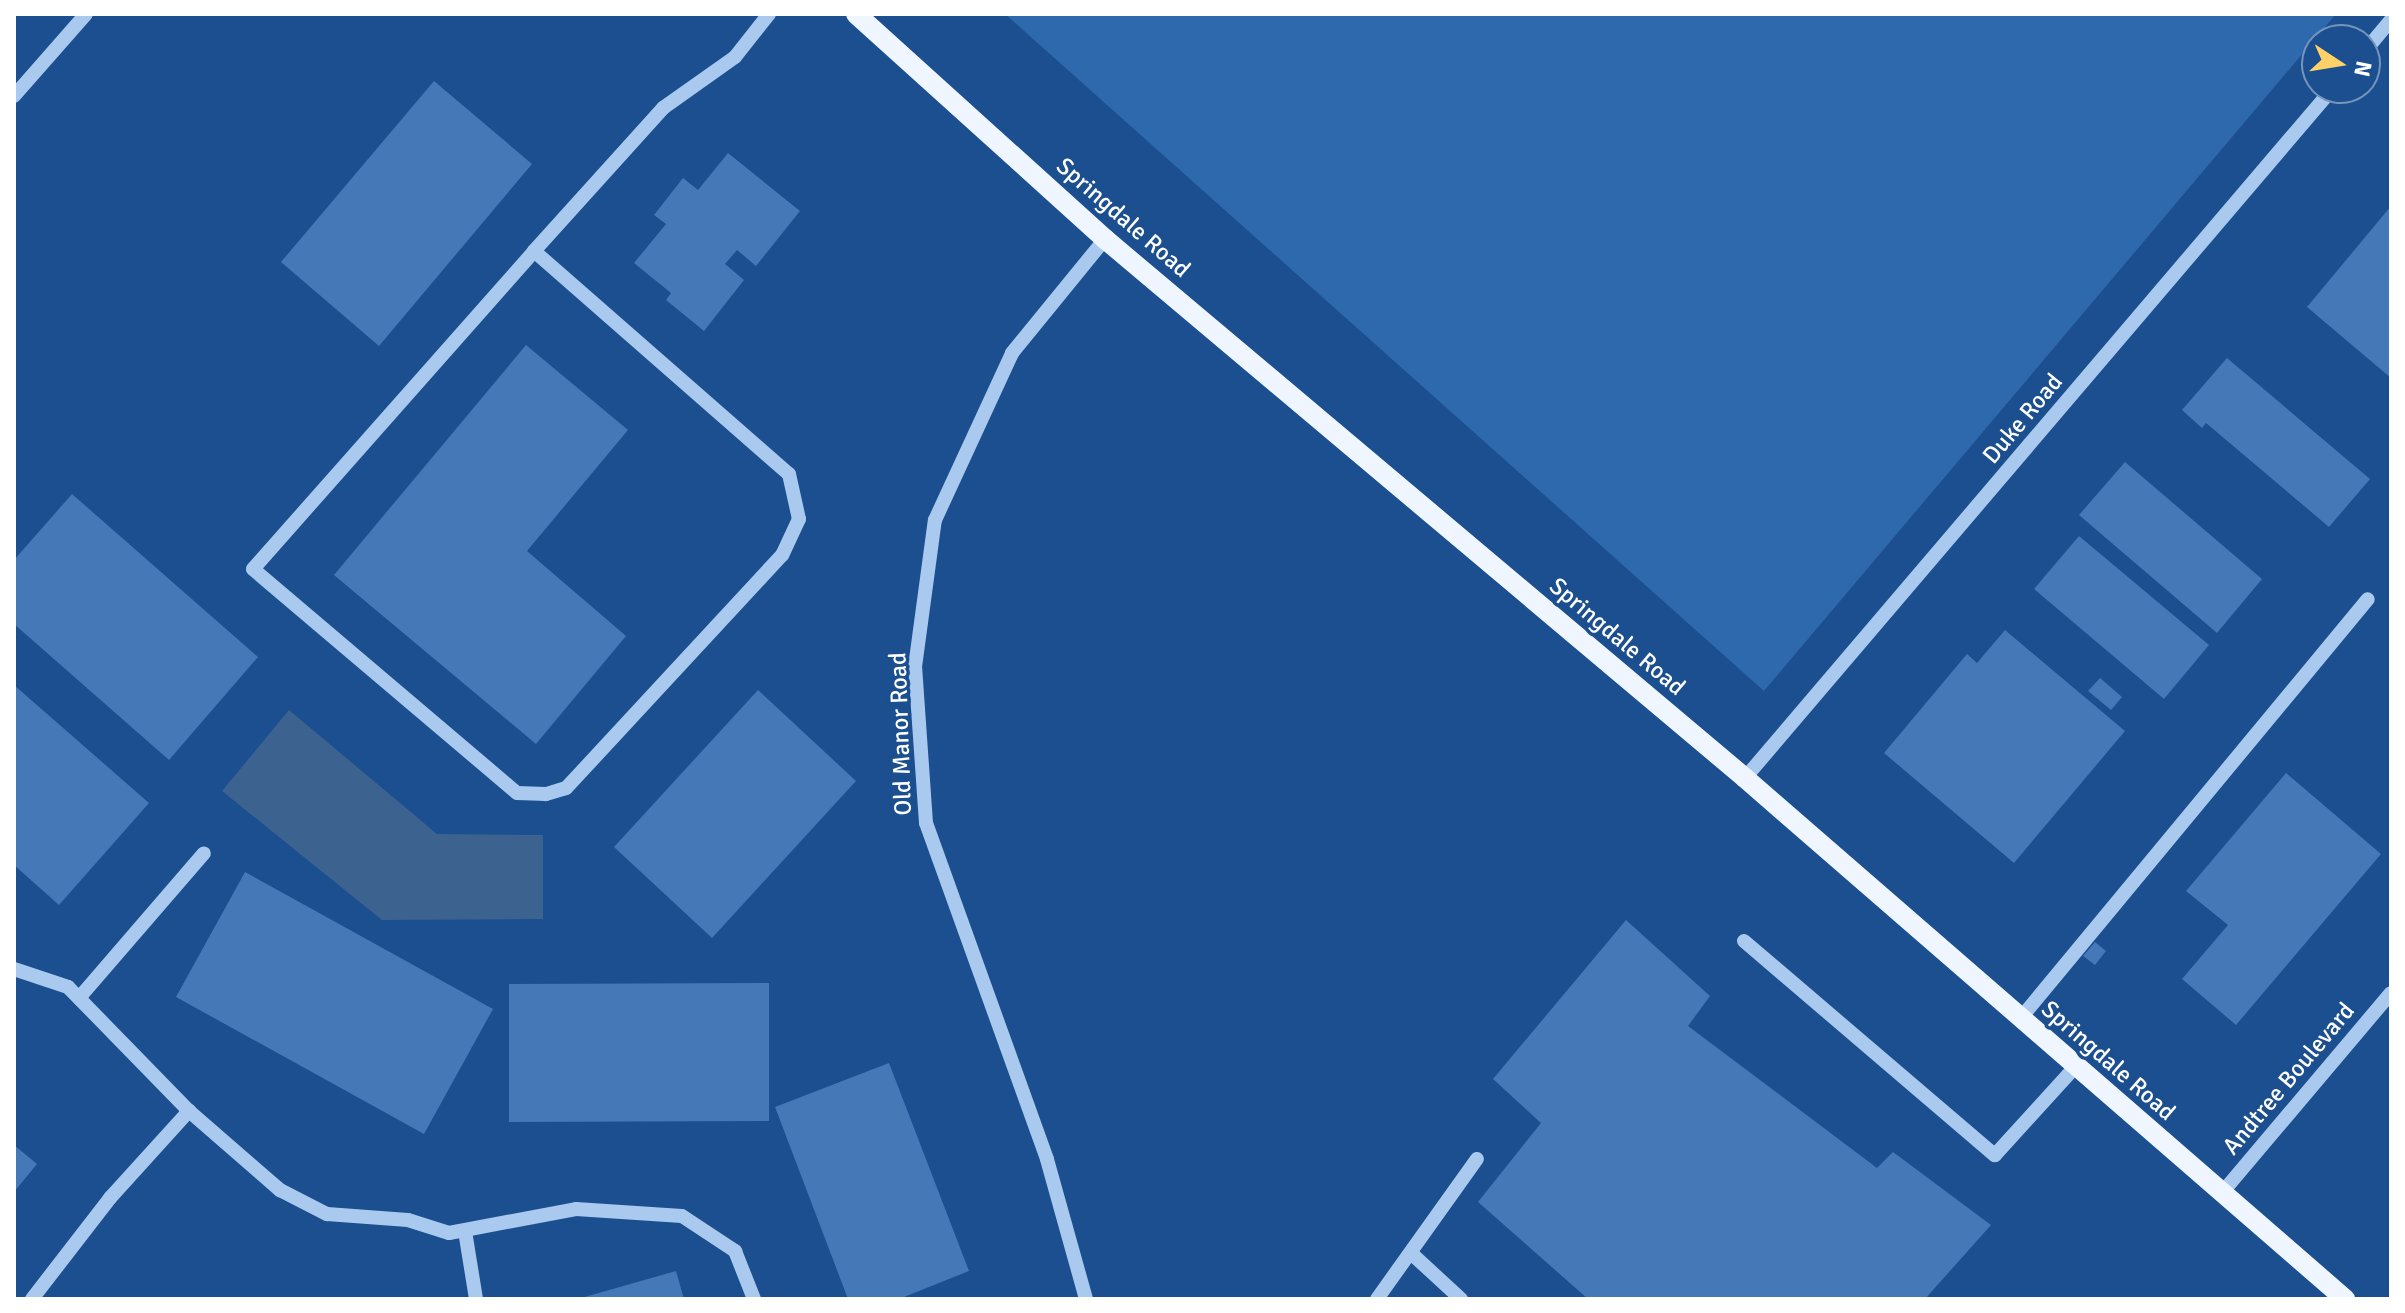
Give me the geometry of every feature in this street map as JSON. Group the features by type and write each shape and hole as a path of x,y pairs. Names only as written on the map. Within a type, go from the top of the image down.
{"main road":[{"name":"Springdale Road","path":"856,14 1105,239 1745,778 2345,1299"}],"street":[{"path":"14,96 86,14"},
{"path":"534,251 789,474 799,519 782,555 566,788 546,794 517,793 253,569 534,251 663,108 735,57 769,14"},
{"name":"Duke Road","path":"1745,778 2319,104"},
{"name":"Old Manor Road","path":"1086,1299 1047,1159 926,823 915,667 935,520 1012,353 1105,239"},
{"path":"2020,1019 2368,599"},
{"path":"79,998 204,853"},
{"path":"1744,941 1995,1155 2075,1067"},
{"path":"14,969 68,987 189,1111 280,1190 327,1214 465,1231 576,1209 682,1216 735,1251 754,1299"},
{"name":"Andtree Boulevard","path":"2221,1194 2391,993"},
{"path":"32,1299 110,1198 189,1111"},
{"path":"1377,1299 1477,1159"},
{"path":"465,1231 476,1299"},
{"path":"1412,1254 1461,1299"}],"shaded area":[{"path":"1005,14 2336,14 2328,24 2301,24 2301,55 1764,691"},
{"path":"289,710 437,834 543,835 543,919 382,920 222,791"}],"building":[{"path":"434,81 532,164 379,346 281,262"},
{"path":"728,153 800,211 756,266 737,250 725,264 744,280 704,331 666,300 671,293 634,263 666,224 654,215 683,178 698,190"},
{"path":"2391,206 2391,378 2307,307"},
{"path":"526,345 628,430 527,551 626,636 536,744 334,575"},
{"path":"2227,358 2370,479 2329,527 2206,423 2202,428 2182,410"},
{"path":"2125,462 2262,579 2217,633 2079,515"},
{"path":"72,494 258,657 169,760 14,624 14,560"},
{"path":"2079,536 2209,645 2164,699 2034,589"},
{"path":"2005,630 2125,731 2014,863 1884,753 1967,654 1977,663"},
{"path":"2100,678 2122,697 2111,710 2088,691"},
{"path":"14,685 149,803 59,905 14,865"},
{"path":"758,690 856,781 712,938 614,847"},
{"path":"2286,773 2381,854 2236,1025 2182,979 2228,925 2186,891"},
{"path":"245,872 493,1009 424,1134 176,997"},
{"path":"1626,920 1710,996 1688,1026 1877,1168 1893,1152 1991,1225 1925,1299 1588,1299 1478,1202 1541,1123 1493,1079"},
{"path":"2095,942 2106,951 2095,965 2083,956"},
{"path":"769,983 769,1121 509,1122 509,984"},
{"path":"889,1063 969,1271 899,1299 848,1299 775,1107"},
{"path":"14,1145 37,1164 14,1192"},
{"path":"676,1271 684,1299 581,1299 581,1298"}]}
